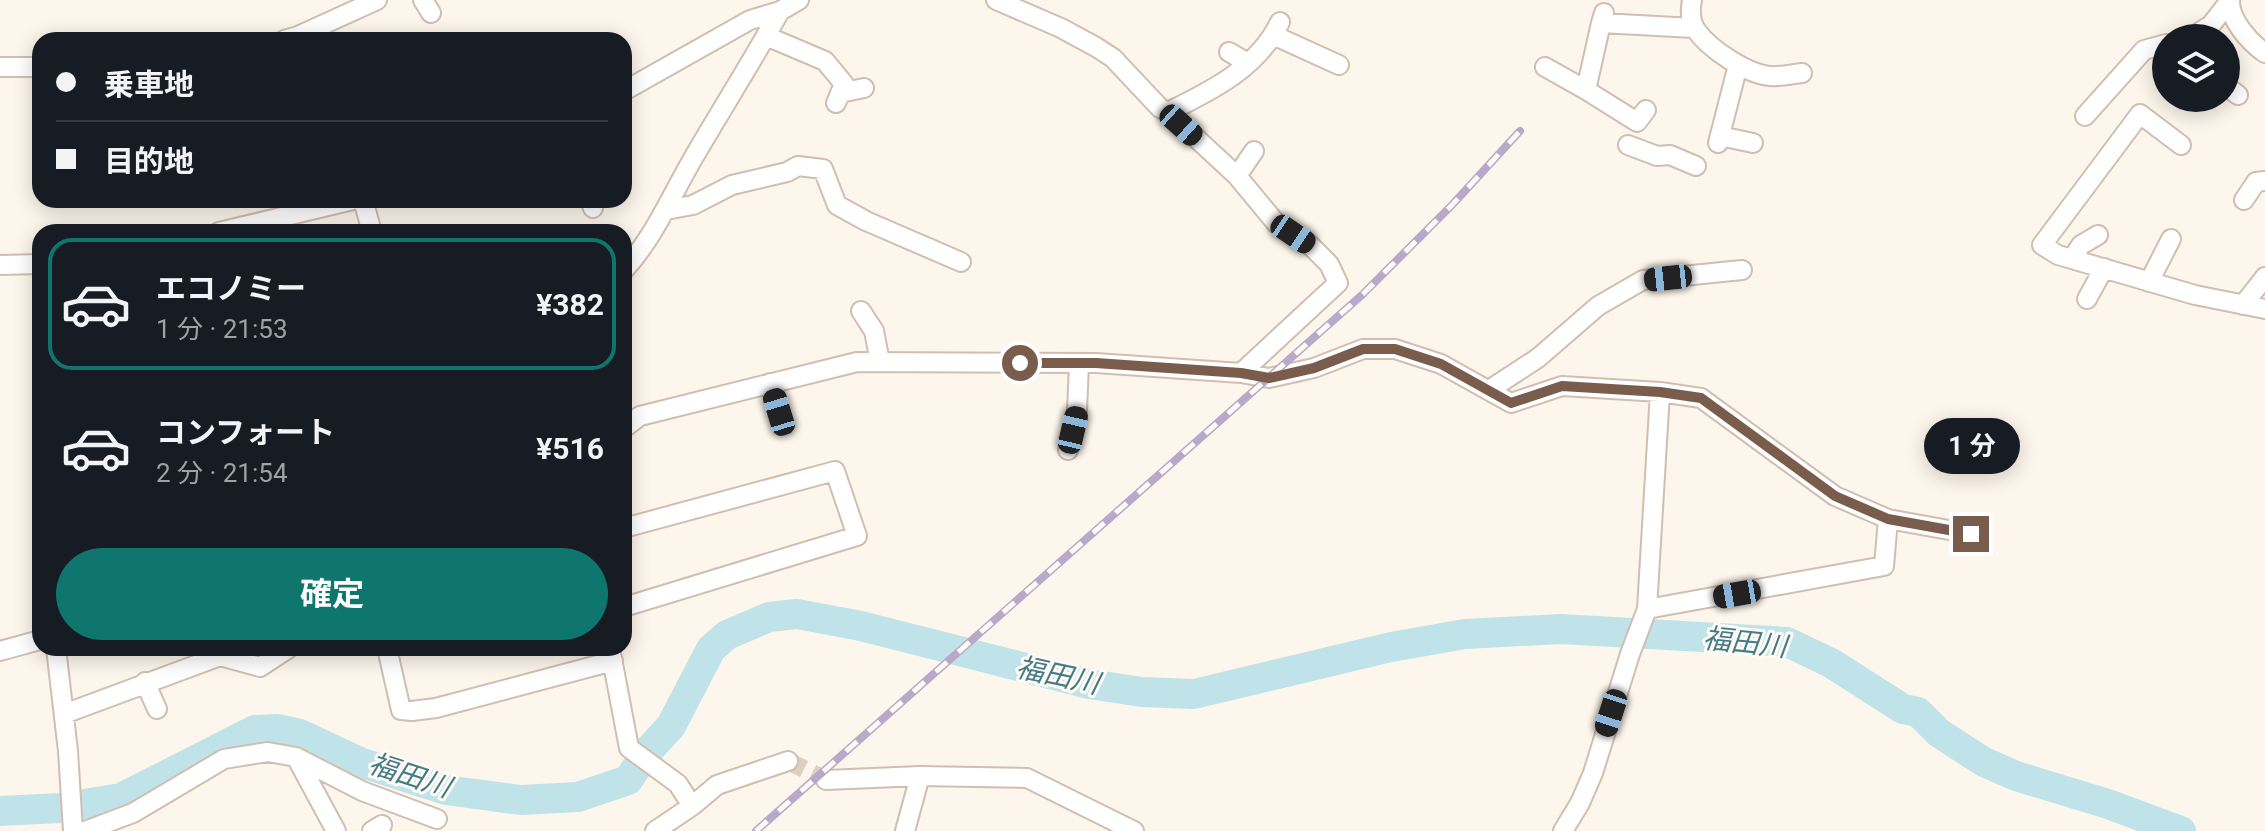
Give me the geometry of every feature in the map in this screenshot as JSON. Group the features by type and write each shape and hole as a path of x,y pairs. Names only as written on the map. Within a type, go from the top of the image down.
{"street":[{"path":"307,32 377,0"},
{"path":"632,86 750,20 780,11 799,0"},
{"path":"996,0 1061,28 1113,58 1160,108 1237,176 1276,223 1310,245 1329,264 1338,283 1241,373"},
{"path":"1692,0 1690,12 1694,28 1709,45 1738,65 1769,76 1802,73"},
{"path":"2212,24 2229,1"},
{"path":"2229,1 2232,17 2265,53"},
{"path":"632,261 666,210 694,156 780,11"},
{"path":"1586,90 1603,18 1694,28"},
{"path":"1168,112 1206,94 1248,63 1271,41 1276,29 1339,65"},
{"path":"766,36 825,61 844,84 838,98 864,88"},
{"path":"2085,116 2144,50 2152,48"},
{"path":"1229,52 1248,63"},
{"path":"1738,65 1719,140 1753,143"},
{"path":"0,67 32,67"},
{"path":"1545,67 1642,116 1627,147 1657,156 1670,155 1696,166"},
{"path":"2181,145 2140,114 2042,245 2058,255 2149,282 2265,309"},
{"path":"1237,176 1254,151"},
{"path":"666,210 693,205 732,185 787,172 798,166 823,169 837,205 866,221 961,262"},
{"path":"2244,200 2256,182 2265,181"},
{"path":"252,224 320,208"},
{"path":"2072,259 2081,245 2098,235"},
{"path":"2149,282 2171,239"},
{"path":"0,265 32,264"},
{"path":"2087,299 2104,268"},
{"path":"1489,390 1538,358 1598,306 1643,280 1742,270"},
{"path":"2243,305 2265,277"},
{"path":"861,311 874,331 880,362"},
{"path":"632,422 640,416 857,362 1079,363 1241,373 1269,378 1314,368 1363,349 1395,349 1441,364 1511,403 1562,386 1660,392 1701,398 1835,496 1888,519 1971,534"},
{"path":"1068,450 1077,411 1079,363"},
{"path":"770,383 779,412"},
{"path":"1563,831 1593,773 1647,609 1660,392"},
{"path":"632,526 835,471 857,536 632,605"},
{"path":"1647,609 1884,566 1888,519"},
{"path":"0,651 32,642"},
{"path":"57,656 73,831"},
{"path":"64,714 220,656 260,667 277,656"},
{"path":"389,656 401,710 412,711 436,708 609,656"},
{"path":"612,656 629,748 678,784 692,806"},
{"path":"145,682 157,709"},
{"path":"85,831 133,813 224,759 268,752 296,757 362,791 437,819"},
{"path":"296,757 336,831"},
{"path":"655,831 717,785 788,761"},
{"path":"905,831 920,776"},
{"path":"826,780 920,776 1027,778 1132,831"}],"waterway":[{"name":"福田川","path":"0,811 60,808 121,798 255,730 277,729 300,734 362,763 446,790 521,800 578,797 628,780 647,752 671,726 711,649 727,635 769,617 797,614 861,626 1089,684 1142,692 1194,694 1391,647 1465,634 1561,629 1787,642 1831,663 1903,709 1918,712 1939,733 1984,762 2016,776 2108,804 2181,831"}],"tunnel":[{"path":"788,761 826,780"}],"railway":[{"path":"756,831 1362,295 1520,131"}],"route":[{"path":"1020,363 1096,363 1241,373 1269,378 1314,368 1363,349 1395,349 1441,364 1511,403 1562,386 1660,392 1701,398 1835,496 1888,519 1971,534"}]}
